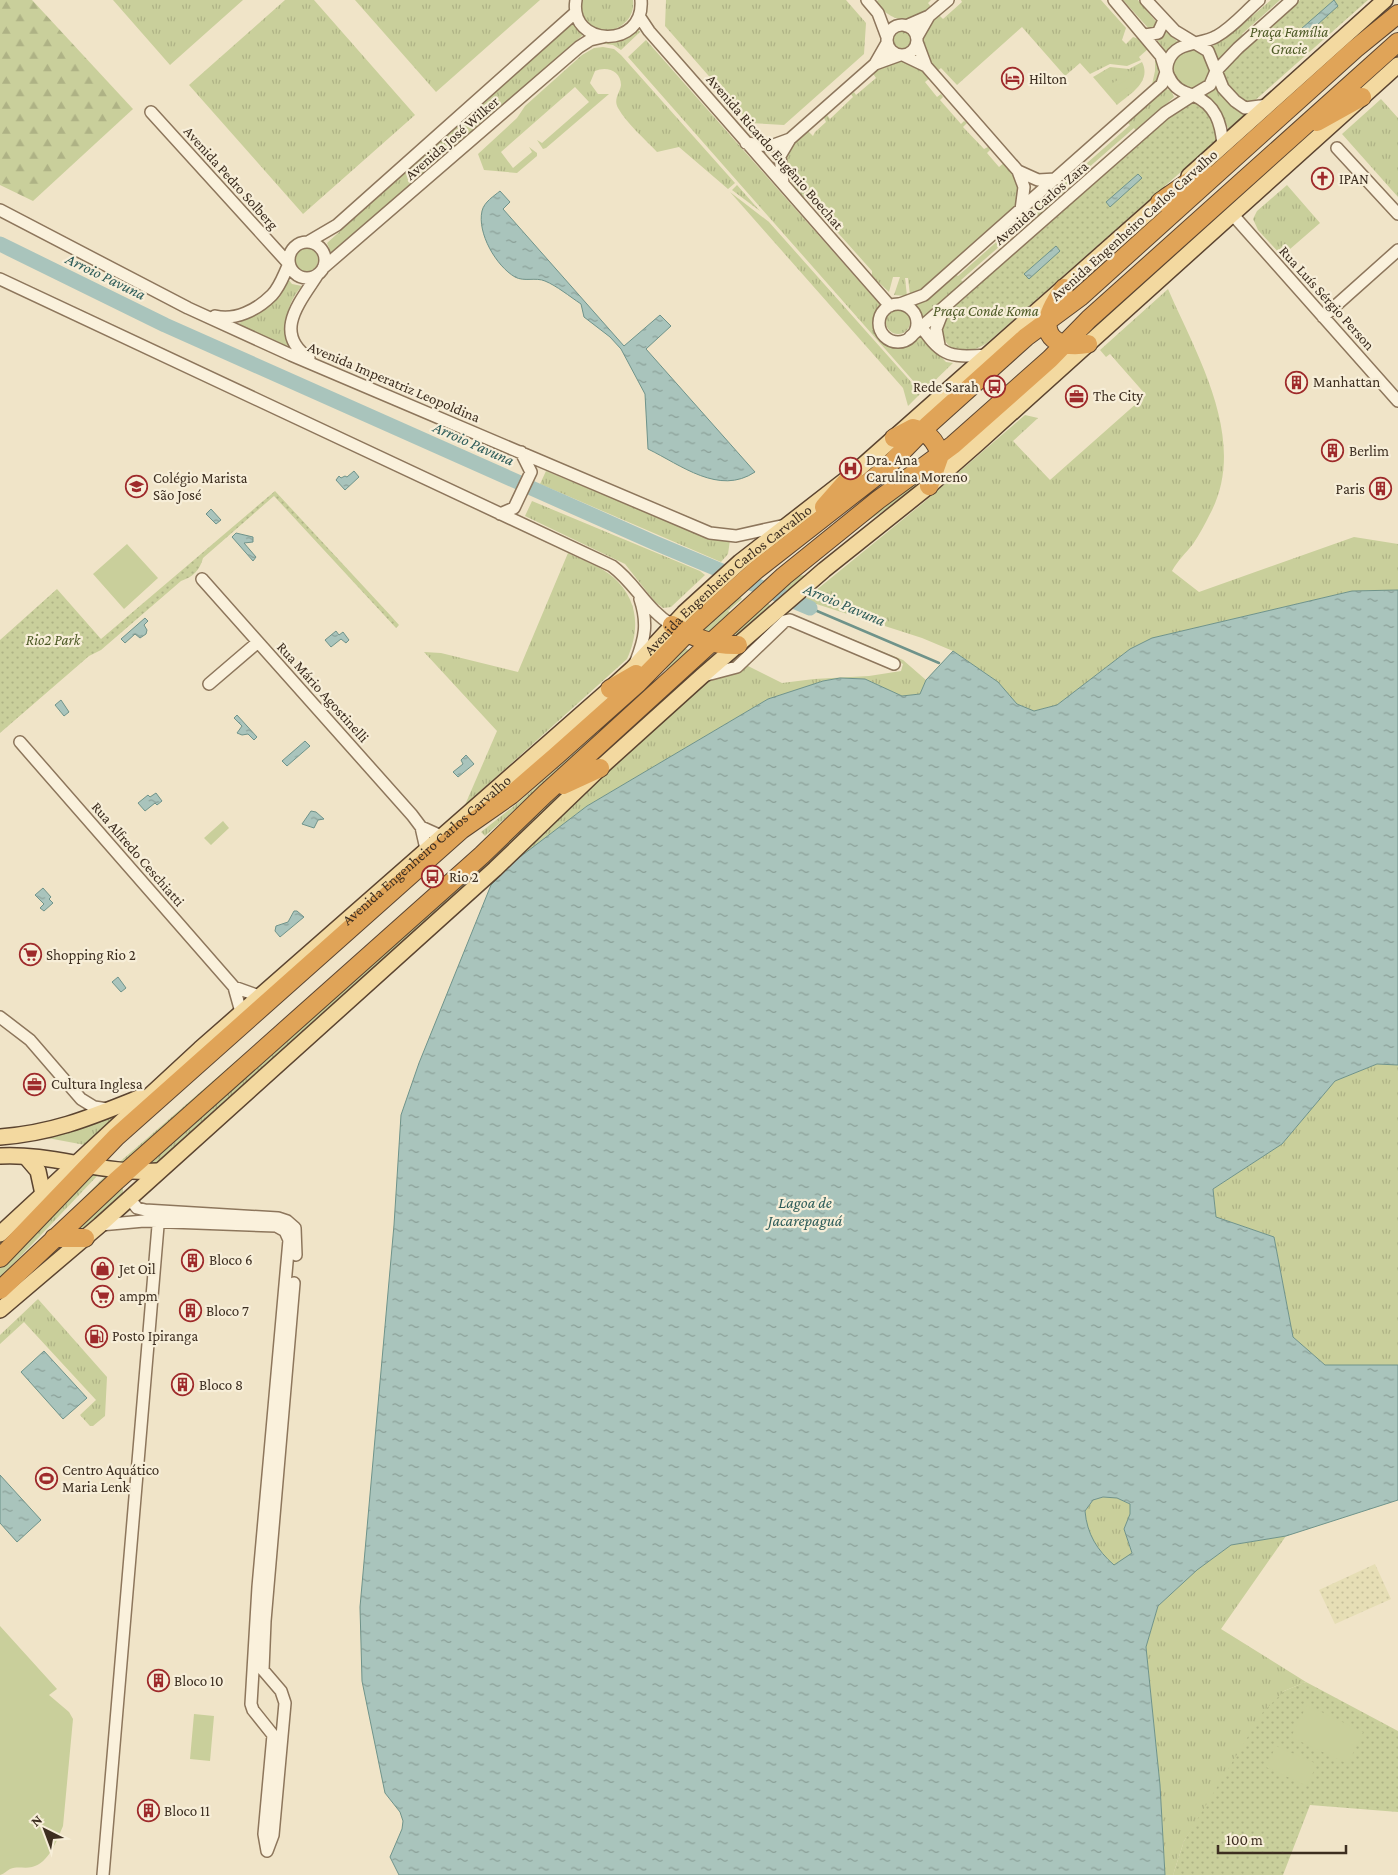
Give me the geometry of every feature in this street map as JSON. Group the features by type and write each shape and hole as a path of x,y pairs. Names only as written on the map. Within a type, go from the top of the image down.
{"highway":[{"name":"Avenida Engenheiro Carlos Carvalho","path":"80,1166 124,1131 446,843 511,795 638,683 669,651 679,629 748,566 792,531 871,481 922,431 1026,337 1086,291 1355,49 1398,14"},
{"path":"0,1290 127,1171 475,862 545,794 781,579 878,500 940,455 1064,345 1089,319 1288,139 1398,42"},
{"path":"1160,202 1194,179 1341,57 1355,49"},
{"path":"1288,139 1362,97"},
{"path":"1064,288 1048,320 1050,333 1057,342 1064,345 1088,344"},
{"path":"894,438 911,428 922,431 938,447 940,455 929,486"},
{"path":"792,531 853,474"},
{"path":"679,629 711,642 738,645"},
{"path":"610,689 627,681 659,656 669,651"},
{"path":"545,794 600,768"},
{"path":"0,1258 80,1166"},
{"path":"54,1238 85,1238"}],"main road":[{"name":"Avenida Engenheiro Carlos Carvalho","path":"853,474 1385,0"},
{"path":"0,1310 100,1225 495,869 600,768 702,676 802,589 929,486 1398,65"},
{"name":"Avenida Engenheiro Carlos Carvalho","path":"80,1166 152,1092 241,1012 679,629"},
{"path":"0,1137 43,1132 110,1110 152,1092"},
{"path":"0,1156 26,1157 80,1166 127,1171 158,1171"},
{"path":"26,1157 38,1171 42,1194"},
{"path":"0,1234 42,1194 80,1166"}],"street":[{"path":"576,0 576,12 586,29 603,37"},
{"path":"867,0 878,14 892,51 926,66"},
{"path":"783,185 780,156 790,139 875,64 893,28 929,16 948,0"},
{"path":"1114,0 1161,56 1172,83 1179,90 1201,98 1219,118 1223,145"},
{"path":"1146,0 1184,38 1208,51 1222,88 1240,105 1245,108 1268,105"},
{"path":"1166,72 1169,60 1174,52 1185,45 1216,37 1259,0"},
{"path":"1193,95 1210,85 1216,71 1238,48 1292,0"},
{"name":"Avenida José Wilker","path":"325,369 298,349 290,332 297,307 320,271 579,47 590,40 614,37 625,33 633,26 641,5"},
{"name":"Avenida Ricardo Eugênio Boechat","path":"641,5 649,31 783,185 895,305"},
{"name":"Avenida José Wilker","path":"308,242 337,225 576,12"},
{"path":"878,14 913,30 926,66 1018,171 1024,188 1020,210"},
{"path":"875,64 912,51 929,16"},
{"path":"1145,35 1158,33 1164,20"},
{"name":"Avenida Carlos Zara","path":"895,305 924,294 1149,96 1162,84 1166,72"},
{"name":"Avenida Carlos Zara","path":"919,323 947,305 1165,113 1193,95"},
{"name":"Avenida Pedro Solberg","path":"151,112 289,264"},
{"path":"746,143 771,146 790,139"},
{"path":"1337,148 1398,214"},
{"path":"1018,171 1038,180 1056,179"},
{"name":"Avenida Imperatriz Leopoldina","path":"0,210 188,308 325,369 710,533 736,536 792,531"},
{"name":"Rua Luís Sérgio Person","path":"1233,215 1398,401"},
{"path":"188,308 226,319 236,317 272,295 289,264 293,248 308,242 314,244 322,251 324,257 320,271 308,278 298,276 289,264"},
{"path":"1323,317 1398,250"},
{"path":"0,279 612,566 628,580 656,614 679,629"},
{"path":"919,323 910,337 900,342 894,342 888,340 880,331 879,319 881,314 895,305 910,308 919,323 939,347 956,357 986,355"},
{"path":"939,347 936,330 938,320 947,305"},
{"path":"500,514 514,508 529,478 530,467 521,452"},
{"name":"Rua Mário Agostinelli","path":"202,579 421,827 441,836"},
{"path":"632,669 646,630 645,615 637,593"},
{"path":"702,676 737,667 785,621 790,620 894,664"},
{"path":"209,684 258,642"},
{"name":"Rua Alfredo Ceschiatti","path":"20,742 234,987 241,1012"},
{"name":"Rua Mário Agostinelli","path":"421,827 426,849"},
{"name":"Rua Alfredo Ceschiatti","path":"234,987 259,996"},
{"path":"0,1017 20,1030 30,1040 81,1099 94,1107 110,1110"},
{"path":"129,1198 139,1208 159,1216"},
{"path":"104,1875 159,1216"},
{"path":"100,1225 159,1216 283,1220 295,1228 297,1236 292,1259 267,1543 258,1671 251,1704 253,1710 278,1735 273,1835 267,1851 264,1834 278,1735 284,1696 258,1671"}],"shaded area":[{"path":"1375,1564 1391,1599 1335,1624 1319,1590"}],"green space":[{"path":"0,0 32,0 133,109 33,201 0,185"},
{"path":"113,0 243,0 170,65"},
{"path":"285,0 314,0 415,115 303,214 189,85"},
{"path":"355,0 540,0 436,92"},
{"path":"580,0 633,0 629,19 614,29 605,31 588,25 580,10"},
{"path":"666,0 846,0 866,23 864,54 784,125 750,123 665,26"},
{"path":"878,0 931,0 928,3 932,8 917,18 902,20 895,18 882,9 875,3"},
{"path":"961,0 1101,0 1126,28 1122,40 1126,44 1133,37 1139,39 1148,49 1139,57 1141,60 1127,66 1110,64 1090,74 1080,63 1065,76 1022,27 957,85 941,68 936,72 925,56 922,42 927,29 938,14 943,19 962,2"},
{"path":"1123,0 1138,0 1158,26 1150,30"},
{"path":"1127,0 1144,10 1154,25 1151,27 1145,19 1136,13"},
{"path":"1271,0 1280,0 1242,34 1244,36 1219,59 1212,47"},
{"name":"Praça Família Gracie","path":"1300,0 1368,0 1252,103 1247,103 1226,87 1223,70"},
{"path":"573,22 579,30 585,33 332,255 327,243"},
{"path":"636,27 640,32 621,50 613,45 598,43"},
{"path":"902,30 909,33 912,40 909,47 902,50 895,47 892,40 895,33"},
{"path":"1164,30 1178,42 1166,52 1155,37"},
{"path":"646,40 882,307 876,325 879,340 895,347 905,345 920,335 946,362 953,363 923,392 628,57"},
{"path":"594,48 614,49 621,55 735,183 728,189 679,147 657,152 631,126 618,108 616,102 621,85 620,80 616,73 608,69 595,71 590,83 598,94 609,94 546,148 543,149 537,140 542,143 589,102 575,87 501,152 513,168 532,152 529,147 537,153 537,156 517,173 484,170 478,154 517,118 525,106 582,55"},
{"path":"1191,50 1204,56 1210,69 1204,82 1191,88 1178,82 1172,69 1178,56"},
{"path":"1155,57 1158,74 1151,89 1155,71"},
{"path":"900,59 918,65 930,78 925,82 937,97 941,94 943,97 940,100 961,124 964,121 967,123 963,127 984,149 988,147 990,150 987,153 999,167 1005,162 1013,173 1018,190 1014,209 924,290 910,295 908,278 905,278 907,296 894,295 900,277 893,277 889,292 872,276 872,271 806,197 803,198 795,188 787,171 786,163 791,147 807,130 813,136 826,122 824,118 827,115 830,119 853,97 851,94 854,92 856,95 876,78 872,72 883,64"},
{"path":"1142,62 1144,76 1142,81 1133,92 1117,105 1093,77 1110,67 1129,69"},
{"path":"1140,68 1140,72 1108,91 1105,87"},
{"path":"1143,79 1133,92 1117,100 1114,96"},
{"path":"1216,85 1234,108 1248,113 1229,130 1222,115 1203,96"},
{"path":"1165,89 1171,90 1174,97 1136,131 1134,128 1063,190 1065,192 961,280 963,282 920,321 920,316 912,305 955,274 958,276 1028,214 1026,211 1057,184 1060,187 1130,125 1127,122"},
{"path":"1381,99 1398,118 1398,197 1342,134"},
{"name":"Praça Conde Koma","path":"1191,102 1204,108 1211,116 1217,140 987,343 972,350 959,351 953,349 943,338 940,329 944,314 1178,107"},
{"path":"737,185 760,211 732,190"},
{"path":"1287,185 1320,223 1282,256 1258,230 1253,219 1257,211"},
{"path":"730,192 769,222 921,393 908,406 903,388"},
{"path":"306,248 315,251 318,260 315,269 306,272 297,269 294,260 297,251"},
{"path":"288,279 292,284 302,286 292,300 287,316 286,333 289,350 238,324 280,297"},
{"path":"1168,289 1215,399 1224,457 1221,486 1210,514 1193,544 1172,571 1199,592 1354,537 1398,544 1398,590 1352,591 1152,638 1130,649 1057,705 1034,711 1017,704 998,682 953,651 922,638 804,600 923,503 1025,415 1038,418 1013,441 1050,480 1146,395 1110,354 1106,357 1100,350"},
{"path":"898,310 907,313 910,322 907,331 898,334 889,331 886,322 889,313"},
{"path":"546,471 694,532 730,540 728,554 721,562 540,484"},
{"path":"929,473 910,494 866,522 864,519"},
{"name":"Rio2 Park","path":"275,491 399,625 396,628 274,496 203,558 200,566 192,575 181,581 101,650 89,656 0,733 0,640 57,589 101,639"},
{"path":"532,501 700,571 705,575 671,607 663,608 655,602 625,564 525,516"},
{"path":"127,544 158,578 124,609 93,574"},
{"path":"568,553 608,573 622,586 628,595 635,616 635,626 634,637 627,659 465,805 497,731 424,652 441,653 518,672"},
{"path":"813,574 787,596 780,592 798,576"},
{"path":"740,596 742,599 728,611 731,613 706,636 700,633"},
{"path":"767,603 774,607 734,638 721,640"},
{"path":"785,611 903,660 926,680 920,694 902,696 865,679 840,678 823,681 768,699 587,806 516,860 551,820","holes":["789,615 903,664 901,671 869,676 782,683 738,661"]},
{"path":"685,648 690,651 668,671 666,669"},
{"path":"708,656 712,658 607,756 571,777"},
{"path":"622,711 624,713 485,836 481,832 519,802"},
{"path":"570,786 492,867 160,1162 149,1166 143,1163 538,807"},
{"path":"223,821 229,828 211,845 204,838"},
{"path":"267,1039 132,1160 115,1166 243,1055"},
{"path":"1377,1064 1398,1065 1398,1365 1325,1365 1293,1337 1274,1237 1216,1217 1213,1189 1282,1144 1335,1081"},
{"path":"128,1105 85,1145 37,1136"},
{"path":"95,1173 99,1174 0,1278 0,1268"},
{"path":"105,1176 114,1176 62,1220"},
{"path":"123,1180 123,1194 83,1231 68,1231"},
{"path":"38,1299 107,1377 105,1416 93,1426 90,1426 80,1415 96,1400 24,1322 0,1344 0,1335"},
{"path":"1103,1497 1117,1498 1130,1504 1130,1514 1124,1529 1132,1554 1114,1565 1102,1553 1090,1535 1086,1520 1085,1511 1093,1500"},
{"path":"1286,1536 1221,1629 1306,1682 1284,1691 1184,1841 1173,1875 1165,1875 1160,1785 1146,1647 1158,1606 1197,1570 1231,1545"},
{"path":"0,1626 57,1689 49,1695 69,1712 73,1719 63,1826 58,1838 48,1856 38,1865 29,1868 13,1868 0,1875"},
{"path":"1306,1682 1398,1731 1398,1812 1310,1805 1283,1875 1173,1875 1184,1841 1263,1712 1284,1691"},
{"path":"1307,1705 1363,1732 1348,1764 1291,1737"},
{"path":"194,1714 214,1716 210,1761 190,1759"},
{"path":"1276,1746 1317,1764 1307,1786 1266,1767"}],"water":[{"path":"1334,0 1338,6 1306,35 1301,29"},
{"path":"1138,174 1142,178 1110,207 1106,202"},
{"path":"500,191 510,202 503,209 624,346 660,315 671,326 646,349 755,472 741,479 728,481 700,476 648,449 645,394 621,349 610,337 584,317 581,304 545,281 515,277 495,257 485,239 481,220 483,208"},
{"path":"1056,246 1060,251 1029,279 1024,274"},
{"path":"354,471 359,477 345,490 336,480 339,476 341,478 347,477"},
{"path":"211,509 221,520 216,524 206,514"},
{"path":"236,533 253,537 253,542 244,543 256,557 253,561 232,537"},
{"name":"Lagoa de Jacarepaguá","path":"1398,590 1398,1065 1377,1064 1335,1081 1282,1144 1213,1189 1216,1217 1274,1237 1293,1337 1325,1365 1398,1365 1398,1500 1286,1536 1231,1545 1197,1570 1158,1606 1146,1647 1160,1785 1165,1875 399,1875 390,1857 402,1829 403,1821 400,1812 385,1793 362,1681 360,1607 394,1225 401,1115 419,1063 491,885 516,860 587,806 768,699 823,681 840,678 865,679 902,696 920,694 926,680 953,651 998,682 1017,704 1034,711 1057,705 1130,649 1152,638 1352,591","holes":["1103,1497 1117,1498 1130,1504 1130,1514 1124,1529 1132,1553 1114,1565 1094,1541 1088,1527 1085,1511 1093,1500"]},
{"path":"145,618 148,621 144,625 147,630 146,634 140,638 135,634 125,643 121,639"},
{"path":"336,631 339,635 343,632 349,640 346,643 341,639 331,647 325,640"},
{"path":"61,700 69,712 64,716 55,705"},
{"path":"237,715 257,737 254,740 248,734 242,735 237,733 242,726 234,718"},
{"path":"305,741 310,746 287,766 282,761"},
{"path":"466,755 474,764 458,777 453,772 463,764 461,760"},
{"path":"156,793 162,801 157,805 155,803 145,811 138,803 148,795 150,797"},
{"path":"311,811 316,812 324,819 318,820 314,828 302,824"},
{"path":"43,888 51,897 49,899 53,903 44,911 40,908 44,904 35,895"},
{"path":"294,911 297,911 304,917 280,937 275,931 276,926 288,922"},
{"path":"118,977 126,988 121,992 112,982"},
{"path":"44,1351 87,1398 63,1419 21,1372"},
{"path":"0,1475 41,1520 17,1542 0,1523"}],"waterway":[{"name":"Arroio Pavuna","path":"0,244 165,325 655,543 810,608"},
{"name":"Arroio Pavuna","path":"810,608 939,663"}],"place":[{"name":"Hilton","path":"1013,79"},
{"name":"IPAN","path":"1323,179"},
{"name":"Manhattan","path":"1297,382"},
{"name":"Rede Sarah","path":"995,387"},
{"name":"The City","path":"1077,396"},
{"name":"Berlim","path":"1333,451"},
{"name":"Dra. Ana Carulina Moreno","path":"850,469"},
{"name":"Colégio Marista São José","path":"137,487"},
{"name":"Paris","path":"1381,489"},
{"name":"Rio 2","path":"433,877"},
{"name":"Shopping Rio 2","path":"30,955"},
{"name":"Cultura Inglesa","path":"35,1084"},
{"name":"Bloco 6","path":"193,1260"},
{"name":"Jet Oil","path":"103,1269"},
{"name":"ampm","path":"103,1296"},
{"name":"Bloco 7","path":"190,1311"},
{"name":"Posto Ipiranga","path":"96,1336"},
{"name":"Bloco 8","path":"183,1385"},
{"name":"Centro Aquático Maria Lenk","path":"46,1479"},
{"name":"Bloco 10","path":"158,1681"},
{"name":"Bloco 11","path":"148,1811"}]}
